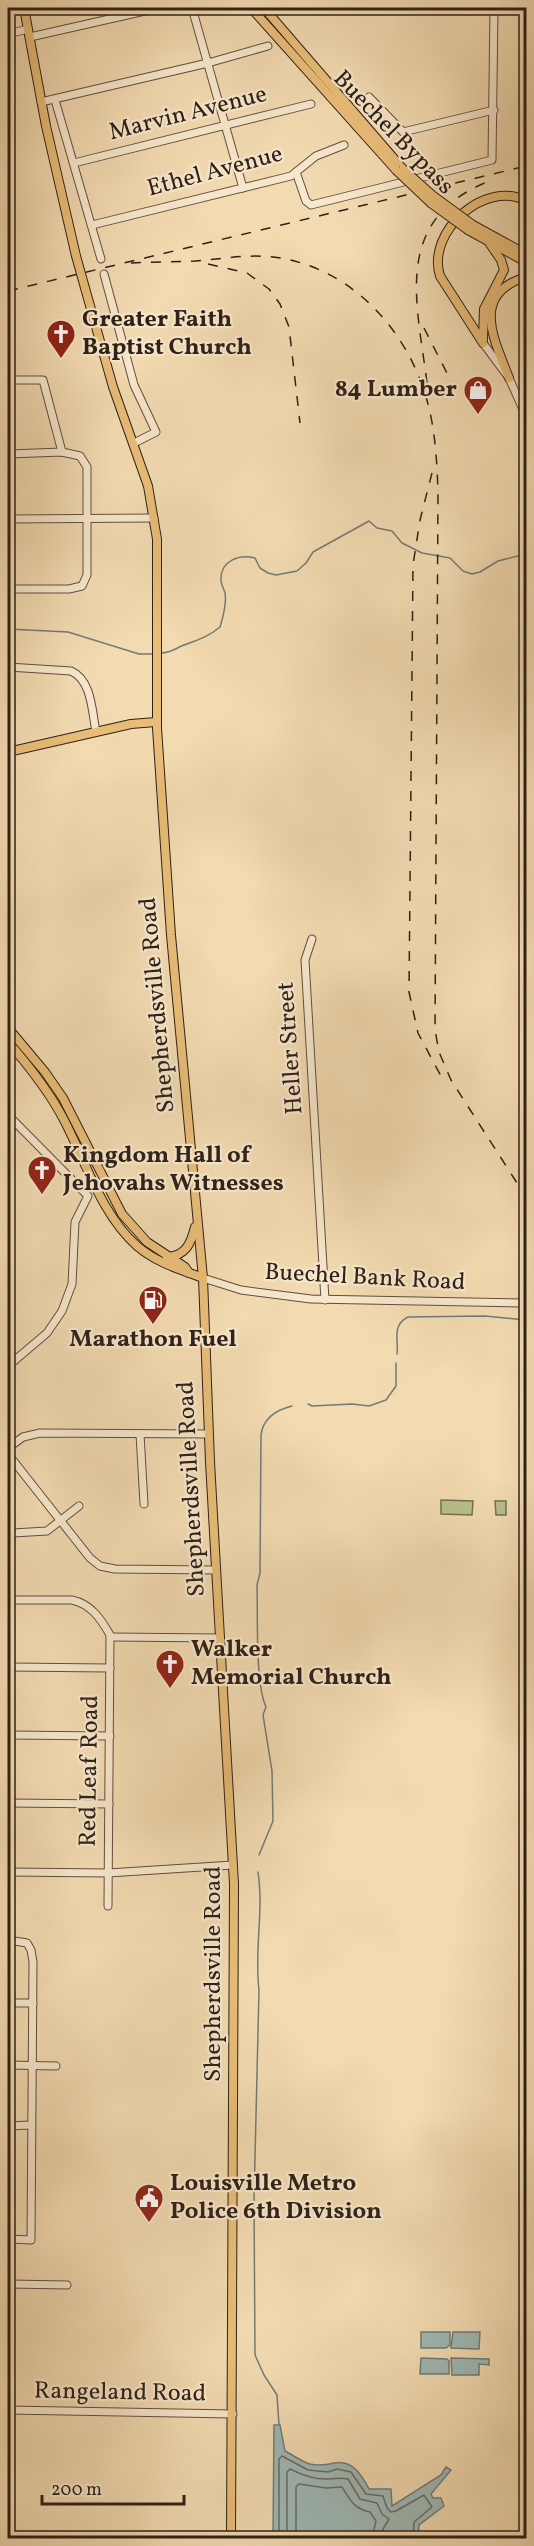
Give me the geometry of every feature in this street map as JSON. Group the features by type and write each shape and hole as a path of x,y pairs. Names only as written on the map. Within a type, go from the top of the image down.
{"main road":[{"name":"Shepherdsville Road","path":"24,8 60,192 110,377 148,486 158,555 155,647 156,722 171,935 203,1278 208,1434 233,1865 235,1953 231,2538"},
{"name":"Buechel Bypass","path":"250,8 400,169 470,228 526,262"},
{"name":"Buechel Bypass","path":"264,8 400,169"},
{"path":"483,343 440,276 438,260 441,240 456,220 481,203 506,195 526,201"},
{"name":"Buechel Bypass","path":"494,242 526,254"},
{"path":"483,343 484,309 504,270 494,242"},
{"path":"494,242 517,246 526,244"},
{"path":"509,378 493,339 491,314 495,302 503,291 515,281 526,277"},
{"path":"8,752 96,732 156,722"},
{"path":"8,1028 45,1072 64,1099 122,1214 136,1232 167,1257 185,1267 189,1273"},
{"path":"8,1042 41,1082 57,1107 117,1223 144,1252 182,1272 203,1278"},
{"path":"167,1257 180,1254 187,1248 197,1217"}],"street":[{"path":"8,34 29,33 158,8"},
{"path":"192,8 243,188"},
{"path":"296,172 306,201 311,205 492,160 494,8"},
{"path":"41,102 208,63 268,46"},
{"path":"369,97 403,132 494,110"},
{"path":"55,100 101,259"},
{"name":"Marvin Avenue","path":"74,162 311,104"},
{"name":"Ethel Avenue","path":"92,225 282,178 296,172 316,156 344,146"},
{"path":"104,274 134,385 156,432 134,442"},
{"path":"483,343 509,378 526,416"},
{"path":"8,380 42,379 62,452"},
{"path":"8,454 62,452 77,454 86,465 87,518 87,575 82,586 69,589 8,589"},
{"path":"8,519 154,518"},
{"path":"8,668 64,670 76,673 85,683 96,732"},
{"name":"Heller Street","path":"312,939 305,960 325,1300"},
{"path":"8,1115 88,1196 75,1222 72,1284 59,1318 47,1333 8,1366"},
{"name":"Buechel Bank Road","path":"203,1278 241,1290 325,1300 526,1303"},
{"path":"8,1449 23,1437 33,1434 208,1434"},
{"path":"140,1434 144,1504"},
{"path":"8,1454 90,1558 104,1567 216,1570"},
{"path":"13,1533 44,1533 79,1506"},
{"path":"8,1600 81,1602 97,1615 110,1637 220,1638"},
{"name":"Red Leaf Road","path":"108,1906 110,1637"},
{"path":"8,1666 110,1668"},
{"path":"8,1735 110,1736"},
{"path":"8,1803 109,1804"},
{"path":"8,1872 108,1873 233,1865"},
{"path":"8,1940 25,1941 29,1945 33,1962 31,2240 8,2239"},
{"path":"8,2002 33,2003"},
{"path":"8,2065 56,2066"},
{"path":"8,2126 32,2126"},
{"path":"8,2284 67,2285"},
{"name":"Rangeland Road","path":"8,2410 232,2414"}],"green space":[{"path":"441,1500 473,1501 472,1515 441,1514"},
{"path":"495,1501 506,1501 506,1515 496,1515"}],"water":[{"path":"421,2332 450,2332 450,2345 446,2348 421,2348"},
{"path":"453,2332 480,2332 479,2349 451,2348"},
{"path":"421,2358 447,2359 449,2374 420,2374"},
{"path":"451,2358 489,2359 489,2365 479,2364 479,2375 452,2375"},
{"path":"274,2425 280,2425 285,2451 310,2464 341,2462 352,2466 369,2489 391,2489 392,2506 441,2475 446,2467 451,2470 431,2494 433,2498 441,2498 444,2506 419,2525 418,2538 407,2538 396,2534 393,2538 273,2538"}],"waterway":[{"path":"161,653 203,638 220,627 225,602 221,582 222,573 232,560 243,557 255,558 260,568 276,575 297,571 313,552 369,521 377,528 392,531 402,543 422,553 450,558 463,571 472,574 498,561 526,554"},
{"path":"8,629 68,632 139,654 153,654"},
{"path":"397,1354 399,1324 408,1317 485,1316 526,1320"},
{"path":"308,1404 312,1406 352,1404 369,1406 386,1400 396,1386 396,1363"},
{"path":"259,1855 273,1821 272,1771 263,1715 266,1707 260,1682 258,1649 257,1585 260,1573 261,1435 267,1419 292,1406"},
{"path":"258,1872 260,1901 254,2199 255,2355 277,2395 279,2425"}],"railway":[{"path":"8,291 526,166"},
{"path":"427,383 417,294 418,267 424,241 436,218 457,199 487,182"},
{"path":"131,263 254,256 273,257 300,263 326,273 349,287 370,304 404,346 416,371 432,420 438,492 435,1030 439,1052 451,1080 526,1197"},
{"path":"208,264 247,273 269,289 280,304 289,327 300,423"},
{"path":"424,328 450,379"},
{"path":"432,473 420,520 413,565 409,992 418,1033 442,1078"}],"place":[{"name":"Greater Faith Baptist Church","path":"61,360"},
{"name":"84 Lumber","path":"478,416"},
{"name":"Kingdom Hall of Jehovahs Witnesses","path":"42,1196"},
{"name":"Marathon Fuel","path":"153,1326"},
{"name":"Walker Memorial Church","path":"170,1690"},
{"name":"Louisville Metro Police 6th Division","path":"149,2224"}]}
